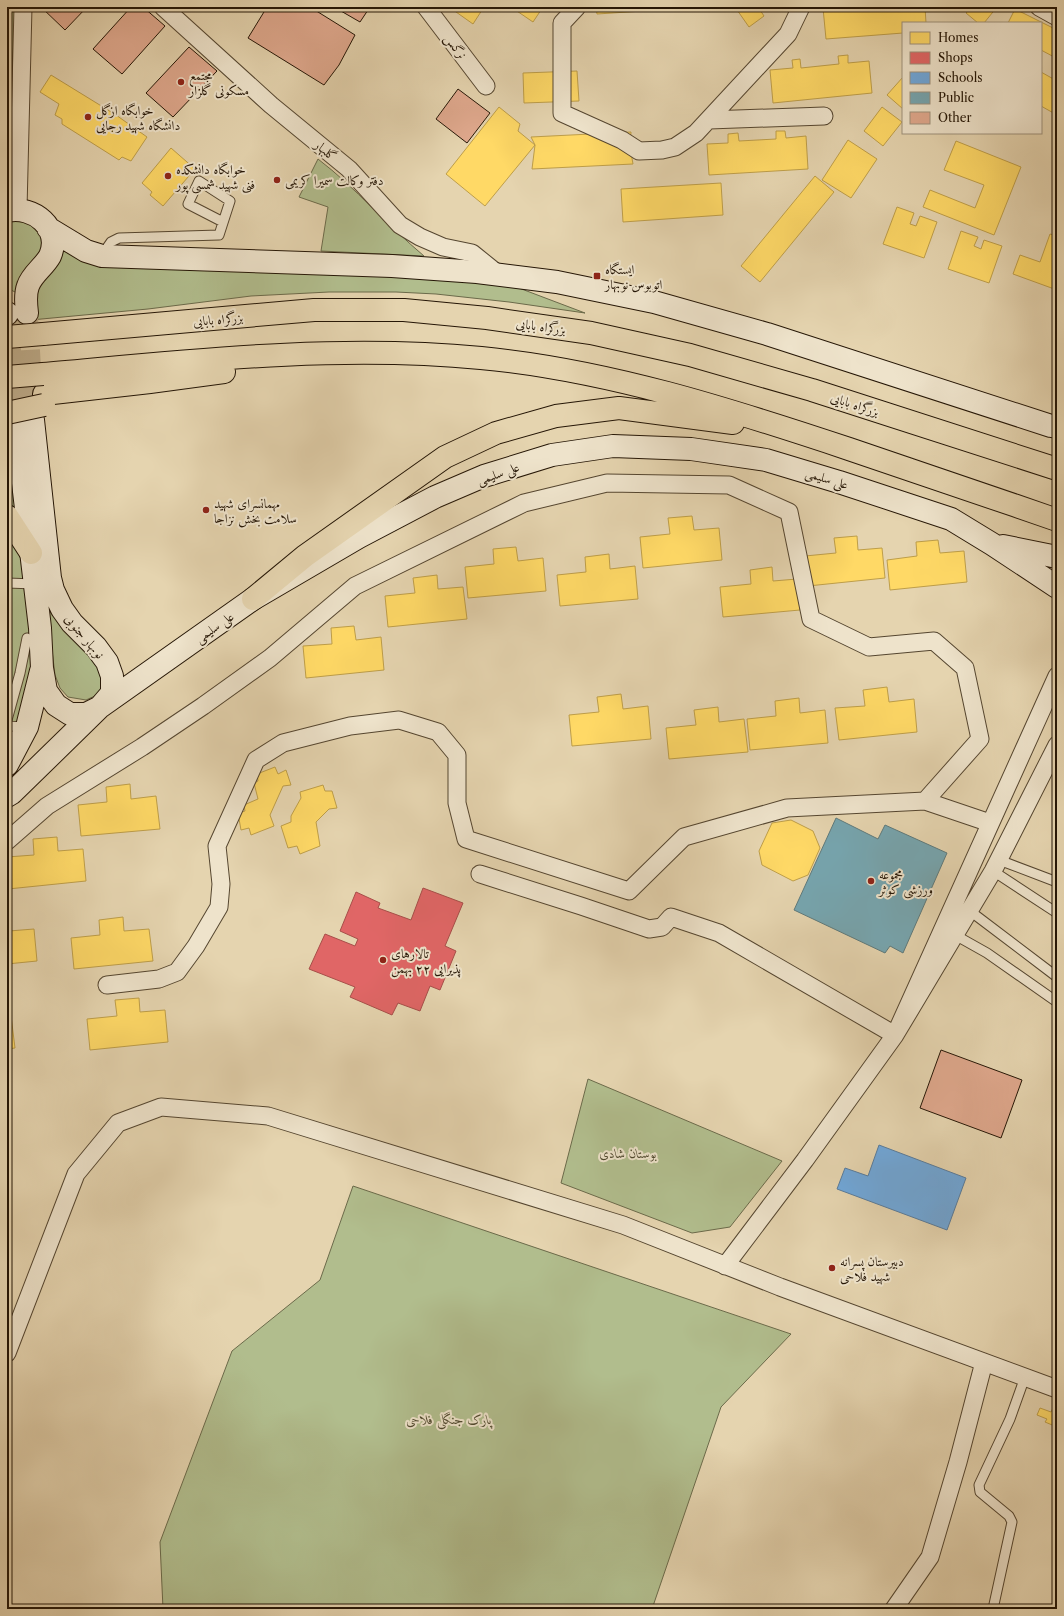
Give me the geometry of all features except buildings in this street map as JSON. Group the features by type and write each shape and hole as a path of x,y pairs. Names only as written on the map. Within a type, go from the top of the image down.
{"highway":[{"name":"بزرگراه بابایی","path":"7,337 314,310 404,310 487,318 591,333 690,355 812,390 1057,470"},
{"path":"31,405 230,358 325,354 400,353 482,358 585,373 683,396 799,432 1057,520"},
{"path":"7,399 31,405 150,382 232,371 325,354"},
{"path":"7,377 31,405"},
{"path":"253,599 305,556 445,457 496,433 556,416 619,408 799,432"},
{"path":"7,516 31,553"}],"main road":[{"path":"12,210 30,212 39,217 51,234 51,252 49,257 28,284 14,313"},
{"path":"48,228 86,251 102,256 392,266 498,274 557,282 654,302 767,334 1057,427"},
{"path":"31,405 31,553 40,628 42,668 46,690 56,705 70,714 86,714 100,707"},
{"name":"نوبهار جنوبی","path":"31,405 50,578 53,590 62,609 72,623 96,647 107,662 112,676 112,693 100,707"},
{"name":"علی سلیمی","path":"7,796 12,793 100,707 253,599 359,537 435,497 484,476 552,455 614,446 692,449 766,460 951,519 1057,587"},
{"path":"992,544 1057,557"},
{"path":"7,765 14,724 42,668"}],"street":[{"path":"12,210 23,7"},
{"name":"گلبهار","path":"163,7 271,105 349,169 400,225 420,237 443,247 472,253 498,274"},
{"name":"نرگس","path":"426,7 486,86"},
{"path":"577,7 562,23 562,113 622,140 639,151 662,150 675,147 696,134 788,34 801,7"},
{"path":"1039,7 1057,17"},
{"path":"709,120 824,116"},
{"path":"7,842 47,806 148,743 270,658 355,586 524,503 607,483 729,485 789,512 811,619 869,647 934,641 965,668 980,738 925,802"},
{"path":"895,1034 1057,676"},
{"path":"107,985 159,979 177,972 196,946 219,907 221,884 217,846 256,760 283,743 350,726 399,720 438,732 457,754 457,803 466,839 629,891 684,837 787,808 925,802 990,823"},
{"path":"725,1266 805,1160 895,1034 996,866 1057,745"},
{"path":"480,874 649,929 662,927 671,917 719,933 895,1034"},
{"path":"7,1353 76,1174 118,1123 161,1107 268,1116 623,1225 725,1266 1057,1389"},
{"path":"894,1609 930,1556 958,1462 984,1362"}],"lane":[{"path":"102,256 111,242 119,238 219,235 230,200 199,181 188,204 223,222"},
{"path":"7,583 35,584"},
{"path":"14,724 27,638"},
{"path":"996,866 1057,882"},
{"path":"996,866 1057,913"},
{"path":"970,911 1057,977"},
{"path":"955,935 987,953 1057,1002"},
{"path":"993,1609 1012,1522 1009,1516 980,1492 979,1485 1010,1419 1025,1377"}],"green space":[{"path":"7,7 15,7 15,28 7,130"},
{"path":"318,159 332,170 424,256 321,251 328,207 299,197"},
{"path":"18,217 39,228 44,246 19,289 15,292 9,289 7,279 7,220"},
{"path":"64,248 342,269 511,285 585,313 509,302 436,294 396,292 329,292 251,296 148,309 31,320 34,290"},
{"path":"226,368 7,393 7,387"},
{"path":"7,434 17,519 7,506"},
{"path":"7,525 17,544 26,573 32,665 15,733 7,753"},
{"path":"45,591 101,665 102,687 97,695 86,700 68,697 60,688 55,675"},
{"name":"بوستان شادی","path":"588,1079 782,1161 730,1227 692,1233 561,1183"},
{"name":"پارک جنگلی فلاحی","path":"353,1186 791,1334 721,1407 652,1609 163,1609 160,1542 232,1351 320,1280"}],"tunnel":[{"path":"7,314 16,423"},
{"path":"27,317 33,420"}],"place":[{"name":"مجتمع مسکونی گلزار","path":"181,82"},
{"name":"خوابگاه ازگل دانشگاه شهید رجایی","path":"88,117"},
{"name":"خوابگاه دانشکده فنی شهید شمسی پور","path":"168,176"},
{"name":"دفتر وکالت سمیرا کریمی","path":"277,180"},
{"name":"ایستگاه اتوبوس نوبهار","path":"597,276"},
{"name":"مهمانسرای شهید سلامت بخش نزاجا","path":"206,510"},
{"name":"مجموعه ورزشی کوثر","path":"871,881"},
{"name":"تالارهای پذیرایی ۲۲ بهمن","path":"383,960"},
{"name":"دبیرستان پسرانه شهید فلاحی","path":"832,1268"}]}
